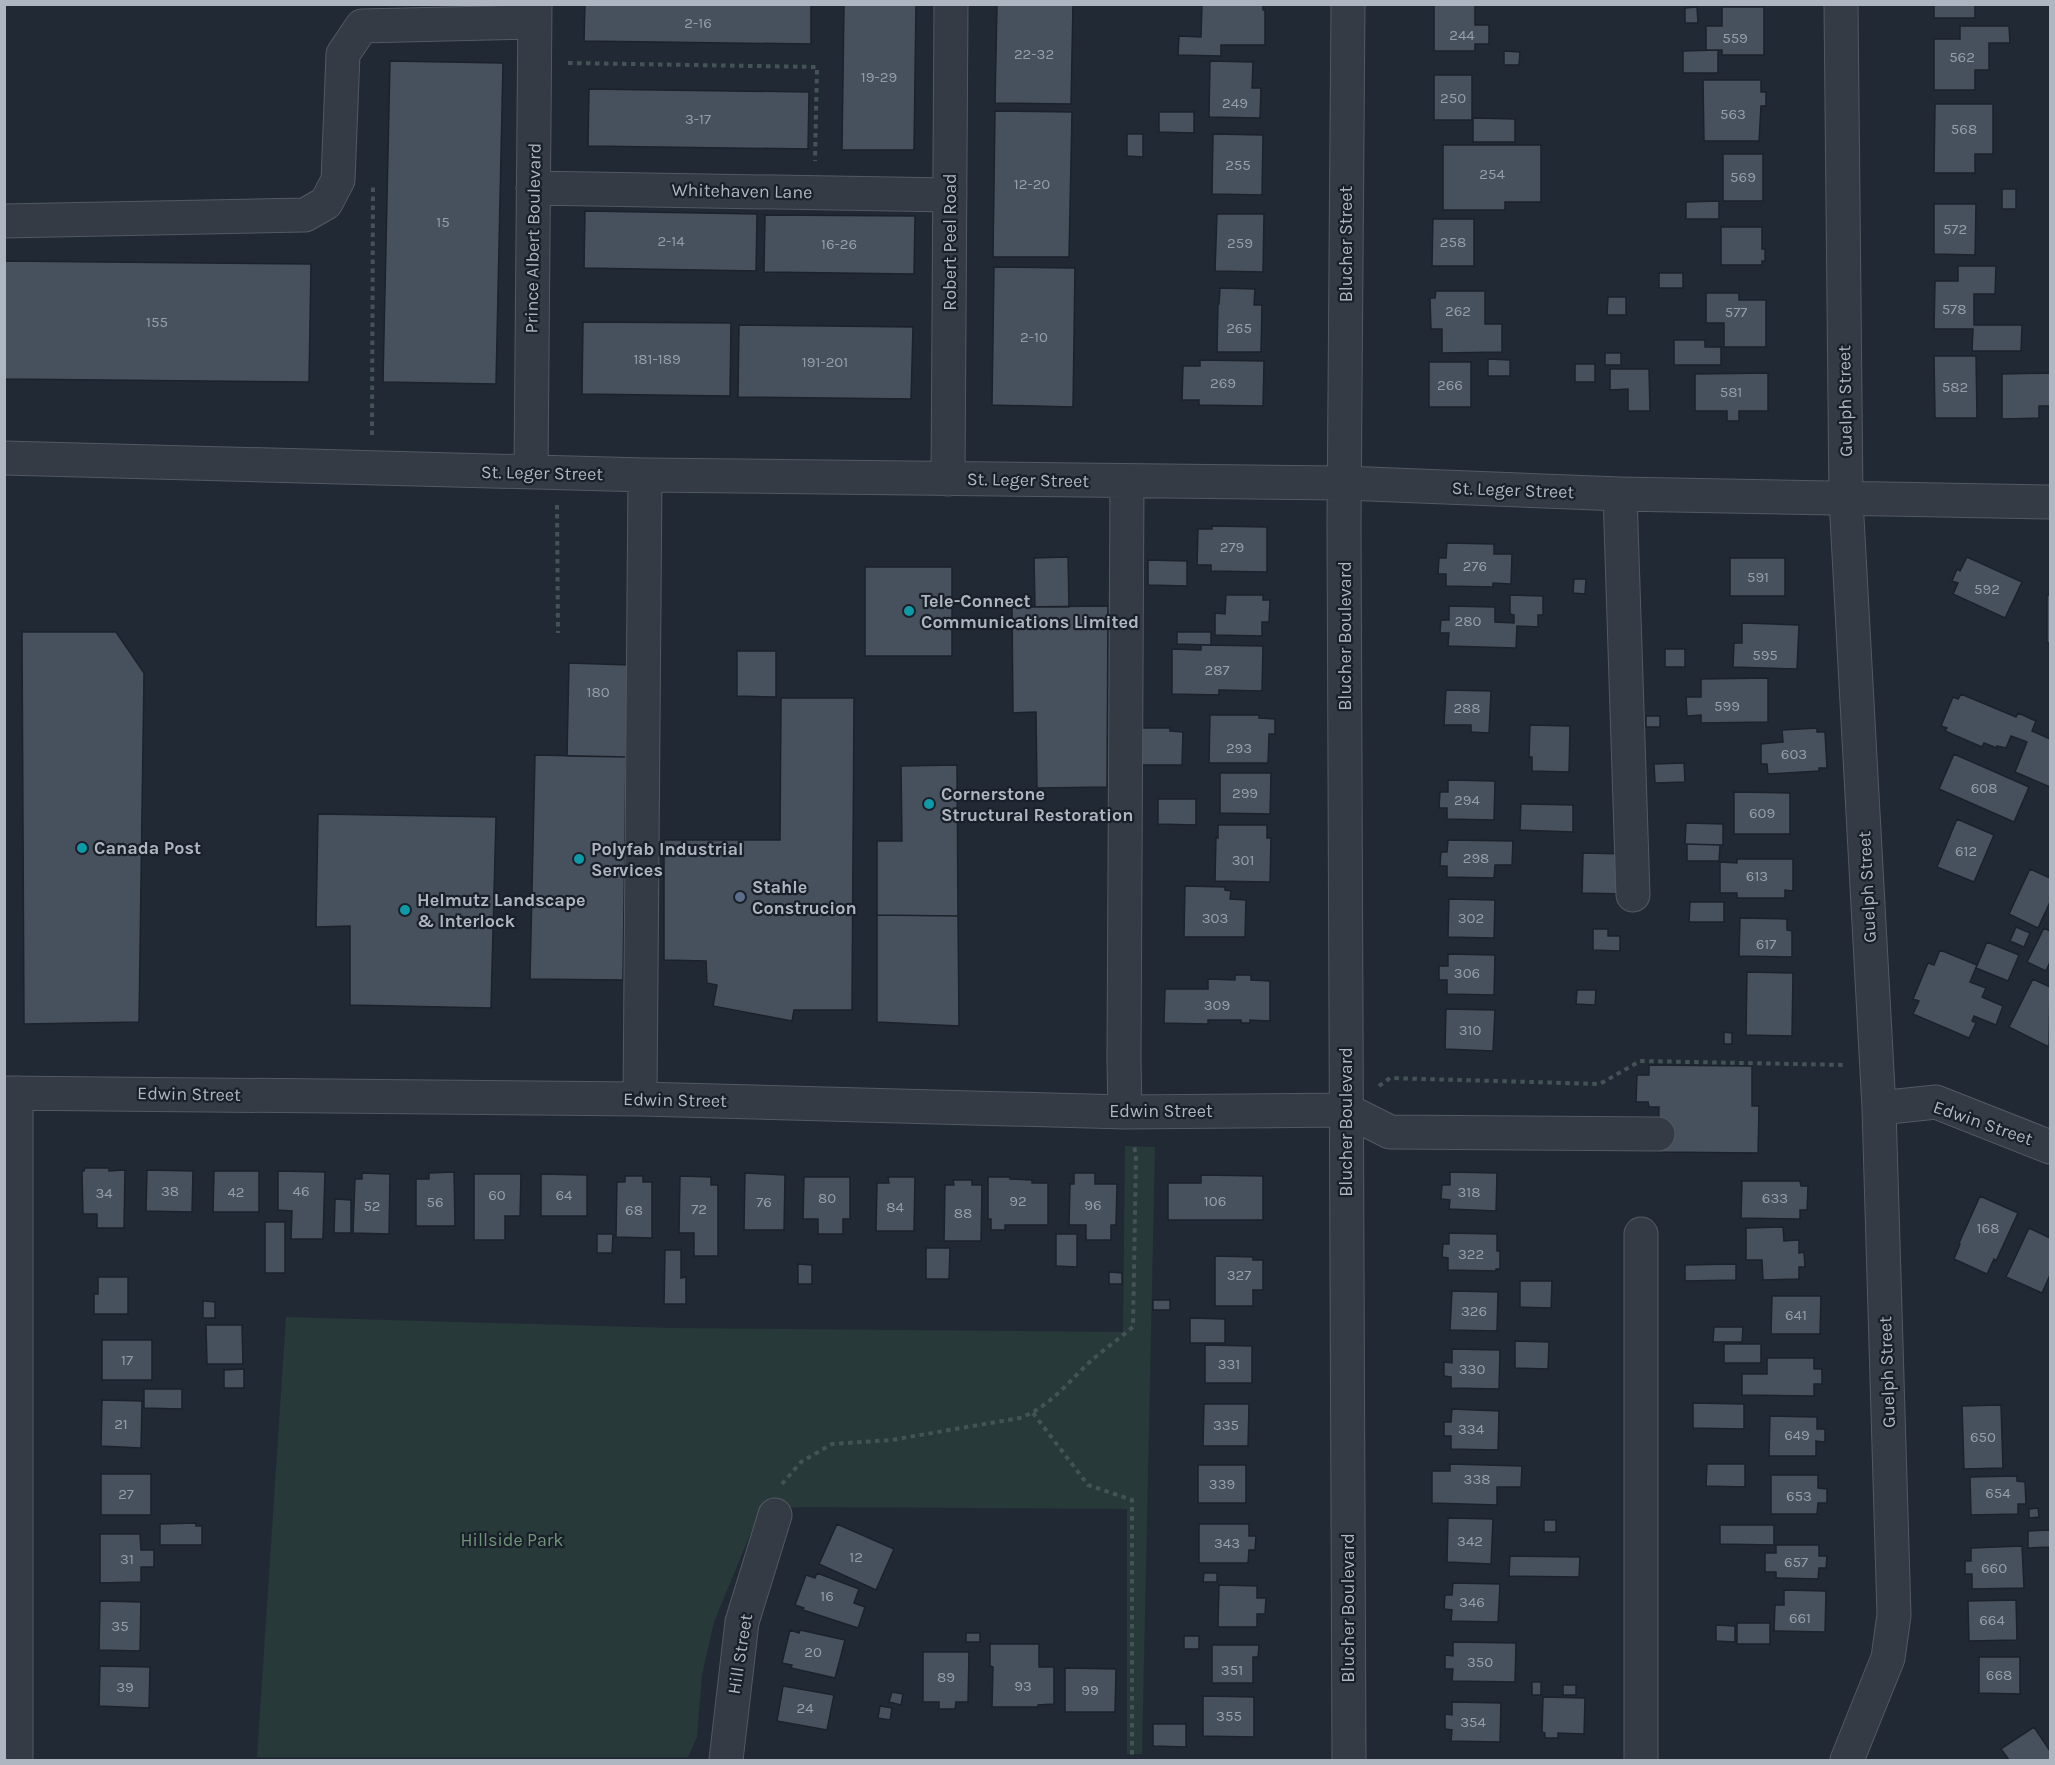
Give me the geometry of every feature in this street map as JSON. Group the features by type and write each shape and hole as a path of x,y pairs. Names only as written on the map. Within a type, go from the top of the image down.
{"street":[{"name":"Robert Peel Road","path":"948,479 951,4"},
{"name":"Blucher Street","path":"1344,483 1348,4"},
{"name":"Guelph Street","path":"1840,4 1846,499 1879,1108 1894,1616 1888,1658 1847,1761"},
{"name":"Prince Albert Boulevard","path":"535,13 533,188 544,473"},
{"path":"4,221 305,214 326,203 338,180 344,54 362,26 535,13"},
{"name":"Whitehaven Lane","path":"533,188 950,195"},
{"name":"St. Leger Street","path":"4,458 645,475 1344,483 1620,494 2050,502"},
{"path":"640,1099 645,475"},
{"path":"1125,1112 1127,482"},
{"name":"Blucher Boulevard","path":"1344,483 1349,1761"},
{"path":"1620,494 1633,895"},
{"path":"10,1093 16,1761"},
{"name":"Edwin Street","path":"10,1093 640,1099 1125,1112 1346,1110"},
{"name":"Edwin Street","path":"1879,1108 1936,1102 2050,1147"},
{"path":"1346,1110 1390,1132 1658,1134"},
{"path":"1641,1234 1641,1761"},
{"name":"Hill Street","path":"726,1761 742,1622 775,1515"}],"path":[{"path":"534,63 817,67 814,193"},
{"path":"372,468 373,174"},
{"path":"544,473 558,633"},
{"path":"1346,1110 1390,1078 1600,1084 1640,1061 1855,1066"},
{"path":"775,1515 778,1489 801,1462 832,1444 891,1440 1020,1418 1033,1413 1134,1327 1136,1156 1125,1112"},
{"path":"1033,1413 1088,1485 1132,1500 1132,1761"}],"green space":[{"name":"Hillside Park","path":"1125,1146 1155,1147 1142,1754 1127,1754 1127,1509 809,1507 761,1508 714,1622 702,1675 697,1737 688,1757 257,1757 286,1317 670,1328 1123,1332"}],"building":[{"path":"585,4 811,4 811,44 584,41"},
{"path":"844,4 916,4 914,150 842,150"},
{"path":"997,4 1073,4 1071,104 995,103"},
{"path":"1202,4 1263,4 1265,45 1221,45 1221,56 1178,55 1179,36 1201,37"},
{"path":"1934,4 1975,4 1975,18 1934,18"},
{"path":"1434,5 1475,5 1475,25 1489,25 1489,44 1475,44 1475,51 1434,51"},
{"path":"1697,7 1698,23 1685,23 1685,8"},
{"path":"1722,7 1764,7 1764,55 1722,55 1722,50 1706,50 1706,26 1722,26"},
{"path":"1960,26 2009,26 2010,43 1989,43 1989,70 1975,70 1975,90 1934,90 1934,39 1960,39"},
{"path":"1718,50 1718,73 1683,73 1683,51"},
{"path":"1504,51 1520,52 1519,65 1504,65"},
{"path":"390,61 503,63 496,384 383,382"},
{"path":"1210,61 1253,62 1252,88 1261,88 1260,118 1209,117"},
{"path":"1434,75 1472,75 1472,120 1434,120"},
{"path":"1703,80 1761,80 1761,92 1766,92 1766,106 1761,106 1759,141 1704,141"},
{"path":"589,89 809,92 808,149 588,146"},
{"path":"1935,104 1993,104 1993,154 1975,154 1975,173 1934,173"},
{"path":"995,111 1072,112 1069,257 993,257"},
{"path":"1159,112 1194,112 1194,133 1159,132"},
{"path":"1473,118 1515,119 1515,142 1473,142"},
{"path":"1127,134 1143,134 1143,157 1127,156"},
{"path":"1213,134 1263,135 1262,195 1212,194"},
{"path":"1443,145 1541,145 1541,202 1505,202 1505,210 1443,210"},
{"path":"1723,154 1763,154 1763,201 1723,201"},
{"path":"2002,189 2016,189 2016,209 2002,209"},
{"path":"1719,201 1719,219 1686,219 1686,202"},
{"path":"1934,204 1976,204 1975,255 1934,254"},
{"path":"585,211 757,214 756,271 584,268"},
{"path":"1217,214 1264,214 1263,272 1215,271"},
{"path":"765,215 915,216 914,274 764,272"},
{"path":"1433,219 1474,219 1474,266 1432,266"},
{"path":"1721,227 1762,227 1762,249 1765,249 1765,261 1762,261 1762,265 1721,265"},
{"path":"4,261 311,264 309,382 4,379"},
{"path":"1958,266 1996,266 1995,294 1974,294 1974,325 2022,325 2021,351 1972,351 1973,329 1934,329 1935,281 1958,281"},
{"path":"994,267 1075,268 1073,407 992,405"},
{"path":"1659,273 1683,273 1683,288 1659,288"},
{"path":"1220,288 1255,289 1254,305 1262,305 1261,352 1217,352"},
{"path":"1436,291 1485,291 1485,324 1502,324 1502,352 1442,353 1442,329 1431,329 1430,298 1435,298"},
{"path":"1706,293 1739,293 1739,300 1766,300 1766,347 1724,347 1724,323 1706,323"},
{"path":"1608,297 1626,297 1626,315 1607,315"},
{"path":"583,322 731,323 730,396 582,394"},
{"path":"739,325 913,327 911,399 738,397"},
{"path":"1674,340 1705,340 1705,347 1721,347 1721,365 1674,365"},
{"path":"1605,353 1621,353 1621,365 1605,365"},
{"path":"1934,356 1976,356 1977,418 1935,418"},
{"path":"1488,359 1510,360 1510,376 1488,376"},
{"path":"1200,360 1264,361 1263,406 1199,405 1199,400 1182,400 1183,366 1200,366"},
{"path":"1429,362 1471,362 1471,407 1429,407"},
{"path":"1575,364 1595,364 1595,382 1575,382"},
{"path":"1610,369 1649,369 1650,411 1628,411 1628,389 1610,390"},
{"path":"1768,373 1768,411 1739,411 1739,421 1727,421 1727,411 1695,411 1695,374"},
{"path":"2050,373 2050,406 2039,406 2039,418 2002,419 2002,374"},
{"path":"1212,526 1267,527 1267,572 1211,571 1211,565 1197,565 1198,529 1212,529"},
{"path":"1447,543 1494,544 1494,554 1512,554 1511,584 1493,583 1493,587 1446,586 1446,574 1438,574 1439,558 1446,558"},
{"path":"1068,557 1069,607 1035,607 1034,558"},
{"path":"1967,557 2022,582 2005,618 1953,594 1958,583 1952,581 1957,569 1960,571"},
{"path":"1730,558 1785,558 1785,596 1730,596"},
{"path":"1148,560 1187,561 1187,586 1148,585"},
{"name":"Tele-Connect Communications Limited","path":"865,567 952,567 952,656 865,656"},
{"path":"1574,579 1586,579 1585,594 1573,593"},
{"path":"1226,595 1263,595 1263,600 1270,600 1269,622 1262,622 1262,636 1215,635 1215,613 1225,614"},
{"path":"1510,595 1543,596 1543,615 1538,615 1538,627 1517,626 1516,648 1448,646 1449,633 1440,633 1441,620 1449,620 1449,606 1495,607 1495,622 1514,623 1514,615 1510,614"},
{"path":"2047,595 2050,595 2050,643 2047,643"},
{"path":"1108,606 1107,787 1037,788 1036,712 1013,713 1012,607"},
{"path":"1742,623 1799,625 1797,669 1733,667 1734,643 1742,643"},
{"name":"Canada Post","path":"22,632 116,632 144,673 139,1022 24,1024"},
{"path":"1177,632 1211,632 1211,645 1177,644"},
{"path":"1201,645 1263,646 1262,691 1219,690 1219,695 1172,694 1172,649 1201,650"},
{"path":"1665,649 1685,649 1685,667 1665,667"},
{"path":"737,651 776,651 776,697 737,696"},
{"path":"569,663 629,665 626,757 567,756"},
{"path":"1768,678 1768,722 1701,723 1701,715 1687,716 1686,697 1701,697 1701,679"},
{"path":"1446,690 1491,691 1489,733 1471,732 1471,725 1444,725"},
{"path":"1961,694 2016,717 2018,713 2036,721 2032,731 2050,739 2050,787 2015,772 2027,742 2011,736 2006,748 1997,746 1997,748 1984,743 1982,747 1945,731 1947,728 1941,726 1953,697 1958,699"},
{"path":"781,698 854,698 852,1010 794,1010 792,1021 713,1006 717,985 707,983 706,961 664,960 664,840 780,840"},
{"path":"1210,715 1259,715 1259,718 1275,719 1275,734 1269,734 1268,763 1209,763"},
{"path":"1646,716 1660,716 1660,727 1646,727"},
{"path":"1530,725 1570,726 1569,772 1532,771 1532,757 1529,757"},
{"path":"1142,728 1170,728 1170,731 1183,732 1182,765 1142,765"},
{"path":"1817,728 1817,732 1825,732 1827,768 1819,768 1819,771 1768,774 1767,764 1761,764 1761,744 1783,742 1782,730"},
{"path":"1954,754 2029,787 2014,822 1939,789"},
{"name":"Polyfab Industrial Services","path":"535,755 626,757 623,980 530,979"},
{"path":"1684,763 1685,782 1655,783 1654,764"},
{"name":"Cornerstone Structural Restoration","path":"957,765 958,916 877,915 877,841 902,841 901,766"},
{"path":"1220,773 1271,773 1270,814 1220,813"},
{"path":"1448,780 1495,781 1494,820 1447,819 1447,808 1439,808 1440,792 1448,792"},
{"path":"1734,792 1790,793 1790,834 1734,834"},
{"path":"1158,799 1196,799 1196,825 1158,824"},
{"path":"1521,804 1573,805 1573,832 1520,830"},
{"name":"Helmutz Landscape & Interlock","path":"318,814 496,817 491,1008 350,1005 350,926 316,927"},
{"path":"1957,819 1994,835 1974,882 1937,867"},
{"path":"1686,823 1723,824 1723,845 1685,844"},
{"path":"1218,825 1267,825 1267,838 1271,838 1270,882 1215,881"},
{"path":"1448,840 1513,841 1512,865 1495,865 1494,878 1447,877 1447,866 1440,866 1441,852 1447,852"},
{"path":"1687,844 1720,845 1719,861 1687,861"},
{"path":"1583,853 1625,854 1624,894 1582,893"},
{"path":"1737,859 1793,859 1793,891 1785,890 1785,898 1737,898 1737,893 1720,893 1720,862 1737,863"},
{"path":"2030,869 2050,878 2050,902 2038,928 2009,914"},
{"path":"1185,886 1225,887 1225,890 1231,891 1230,899 1246,900 1245,937 1184,937"},
{"path":"1449,899 1495,900 1494,938 1448,937"},
{"path":"1690,902 1724,902 1724,922 1689,922"},
{"path":"877,915 958,916 959,1026 877,1022"},
{"path":"1740,918 1787,919 1787,930 1792,931 1792,957 1739,956"},
{"path":"2016,927 2030,933 2024,947 2010,941"},
{"path":"2044,928 2050,931 2050,962 2046,971 2027,962"},
{"path":"1593,929 1608,929 1608,936 1620,936 1620,951 1593,950"},
{"path":"1987,942 2019,955 2008,981 1976,968"},
{"path":"1940,950 1977,965 1970,982 1986,988 1982,997 2003,1006 1996,1025 1974,1016 1972,1021 1976,1023 1969,1038 1913,1014 1919,1001 1913,999 1928,963 1934,965"},
{"path":"1448,954 1495,955 1494,995 1447,994 1447,980 1439,980 1439,966 1448,966"},
{"path":"1747,972 1793,973 1792,1036 1746,1035"},
{"path":"1235,975 1251,975 1251,980 1270,981 1270,1021 1250,1020 1250,1023 1241,1023 1241,1020 1208,1020 1208,1024 1164,1023 1165,989 1208,989 1208,979 1235,980"},
{"path":"2033,979 2050,987 2049,1047 2009,1027"},
{"path":"1577,990 1596,990 1595,1005 1576,1004"},
{"path":"1446,1009 1495,1010 1493,1051 1445,1049"},
{"path":"1724,1032 1732,1033 1732,1044 1724,1044"},
{"path":"1649,1065 1752,1066 1752,1106 1759,1106 1758,1153 1658,1152 1659,1107 1649,1107 1648,1102 1636,1102 1637,1075 1649,1075"},
{"path":"85,1168 125,1170 124,1228 97,1228 97,1214 83,1214 82,1171"},
{"path":"147,1170 193,1171 192,1212 146,1211"},
{"path":"214,1171 259,1171 259,1212 213,1212"},
{"path":"278,1171 325,1172 323,1239 291,1239 292,1211 278,1210"},
{"path":"454,1172 455,1226 416,1226 416,1179 429,1179 429,1173"},
{"path":"1450,1172 1497,1173 1496,1211 1449,1209 1450,1200 1441,1199 1442,1185 1450,1185"},
{"path":"362,1173 390,1174 389,1234 353,1233 355,1179 362,1179"},
{"path":"745,1173 785,1175 784,1230 744,1230"},
{"path":"1074,1173 1095,1173 1095,1184 1117,1184 1116,1225 1111,1225 1111,1240 1086,1240 1086,1225 1069,1225 1070,1184 1074,1184"},
{"path":"474,1174 521,1174 520,1216 505,1216 505,1240 474,1240"},
{"path":"541,1174 587,1175 587,1216 541,1216"},
{"path":"1201,1175 1263,1176 1263,1220 1168,1220 1168,1183 1201,1183"},
{"path":"625,1176 643,1176 643,1182 652,1182 652,1238 616,1237 617,1182 625,1182"},
{"path":"680,1176 711,1177 711,1185 718,1185 718,1256 694,1256 694,1233 679,1233"},
{"path":"804,1177 850,1177 850,1219 843,1219 843,1234 818,1234 818,1219 803,1219"},
{"path":"888,1177 915,1177 914,1231 876,1231 877,1183 889,1183"},
{"path":"988,1177 1010,1177 1010,1179 1032,1180 1032,1183 1048,1183 1048,1225 1005,1225 1005,1230 991,1230 991,1219 988,1219"},
{"path":"953,1180 972,1180 972,1185 982,1185 981,1241 944,1241 945,1185 954,1185"},
{"path":"1742,1181 1800,1181 1801,1186 1808,1186 1807,1210 1800,1210 1800,1219 1741,1218"},
{"path":"1980,1196 2018,1213 1996,1261 1994,1259 1987,1274 1954,1259"},
{"path":"335,1199 351,1200 351,1233 334,1233"},
{"path":"265,1222 285,1222 285,1273 265,1273"},
{"path":"1783,1227 1784,1241 1799,1240 1799,1253 1804,1252 1805,1267 1799,1267 1799,1279 1763,1280 1762,1260 1746,1260 1746,1228"},
{"path":"2029,1228 2050,1238 2050,1275 2042,1293 2006,1277"},
{"path":"1449,1233 1497,1234 1500,1269 1496,1271 1448,1270 1448,1258 1442,1257 1443,1244 1449,1244"},
{"path":"597,1234 613,1234 612,1253 597,1253"},
{"path":"1056,1234 1077,1234 1077,1267 1056,1266"},
{"path":"926,1248 950,1248 949,1279 926,1279"},
{"path":"665,1250 681,1250 681,1278 686,1277 686,1304 664,1304"},
{"path":"1215,1256 1253,1257 1253,1260 1263,1260 1263,1290 1253,1290 1253,1306 1215,1306"},
{"path":"798,1264 812,1265 812,1284 798,1284"},
{"path":"1736,1264 1736,1280 1685,1281 1685,1265"},
{"path":"1109,1272 1122,1273 1122,1284 1109,1284"},
{"path":"98,1277 128,1277 128,1314 94,1314 94,1294 98,1294"},
{"path":"1520,1281 1552,1281 1551,1308 1520,1307"},
{"path":"1452,1291 1498,1292 1497,1331 1450,1330"},
{"path":"1772,1296 1821,1296 1820,1334 1771,1334"},
{"path":"1153,1300 1170,1300 1170,1310 1153,1310"},
{"path":"203,1301 215,1302 215,1318 203,1318"},
{"path":"1190,1318 1225,1319 1225,1343 1190,1343"},
{"path":"206,1325 242,1325 243,1364 207,1364"},
{"path":"1714,1327 1743,1327 1742,1342 1713,1342"},
{"path":"102,1340 152,1340 152,1380 102,1380"},
{"path":"1515,1341 1549,1342 1548,1369 1515,1368"},
{"path":"1724,1344 1761,1344 1761,1363 1724,1363"},
{"path":"1205,1345 1252,1346 1252,1383 1205,1383"},
{"path":"1452,1349 1500,1350 1499,1389 1451,1388 1451,1377 1444,1376 1444,1362 1452,1363"},
{"path":"1767,1358 1814,1358 1814,1369 1822,1369 1822,1384 1814,1384 1814,1396 1742,1395 1742,1374 1767,1374"},
{"path":"244,1369 244,1388 224,1388 224,1370"},
{"path":"144,1389 182,1389 182,1409 144,1408"},
{"path":"102,1400 142,1401 141,1448 101,1446"},
{"path":"1693,1403 1744,1404 1744,1429 1693,1428"},
{"path":"1204,1404 1249,1404 1248,1446 1203,1446"},
{"path":"2001,1405 2003,1468 1964,1469 1962,1406"},
{"path":"1452,1409 1499,1411 1498,1450 1451,1449 1451,1436 1444,1436 1444,1422 1451,1422"},
{"path":"1770,1416 1817,1417 1817,1429 1825,1429 1825,1442 1816,1441 1816,1456 1769,1456"},
{"path":"1450,1464 1522,1466 1521,1487 1497,1487 1497,1505 1432,1503 1432,1471 1450,1471"},
{"path":"1707,1464 1745,1464 1745,1487 1706,1486"},
{"path":"1198,1465 1246,1465 1246,1503 1198,1503"},
{"path":"101,1474 151,1474 151,1515 101,1515"},
{"path":"1771,1475 1818,1475 1818,1488 1827,1489 1827,1503 1818,1503 1817,1514 1771,1514"},
{"path":"2017,1476 2017,1481 2025,1482 2026,1504 2018,1504 2018,1514 1971,1515 1970,1477"},
{"path":"2038,1508 2039,1517 2029,1518 2029,1509"},
{"path":"1448,1518 1493,1519 1491,1564 1447,1562"},
{"path":"1544,1520 1556,1520 1556,1532 1544,1532"},
{"path":"196,1523 196,1526 202,1526 202,1545 160,1545 160,1524"},
{"path":"837,1524 894,1549 876,1590 819,1564"},
{"path":"1199,1524 1249,1524 1249,1536 1256,1536 1255,1550 1249,1550 1248,1563 1199,1563"},
{"path":"1720,1525 1774,1525 1774,1545 1720,1544"},
{"path":"2050,1530 2050,1547 2028,1548 2028,1531"},
{"path":"100,1534 140,1534 141,1550 154,1550 154,1567 141,1567 141,1582 100,1583"},
{"path":"1776,1545 1819,1545 1819,1556 1827,1556 1826,1568 1819,1568 1818,1579 1776,1578 1776,1572 1765,1572 1765,1553 1776,1553"},
{"path":"2022,1546 2024,1588 1972,1589 1972,1574 1965,1574 1965,1561 1971,1561 1971,1548"},
{"path":"1510,1556 1580,1557 1579,1577 1509,1576"},
{"path":"817,1573 859,1589 854,1603 865,1607 858,1628 803,1610 804,1608 795,1605 806,1575 815,1578"},
{"path":"1204,1573 1217,1573 1217,1582 1203,1582"},
{"path":"1453,1583 1500,1584 1498,1622 1451,1621 1452,1610 1444,1609 1445,1595 1452,1595"},
{"path":"1219,1585 1257,1586 1257,1598 1266,1598 1265,1614 1257,1614 1257,1627 1218,1627"},
{"path":"1784,1590 1826,1591 1825,1632 1774,1631 1775,1605 1784,1605"},
{"path":"2016,1600 2017,1640 1969,1641 1968,1601"},
{"path":"100,1601 141,1602 140,1651 99,1650"},
{"path":"1737,1623 1770,1623 1770,1644 1737,1644"},
{"path":"1716,1625 1735,1626 1735,1642 1716,1641"},
{"path":"790,1630 845,1640 835,1678 791,1668 792,1665 782,1663"},
{"path":"966,1633 980,1633 980,1642 966,1642"},
{"path":"1184,1636 1199,1636 1199,1649 1184,1649"},
{"path":"1453,1642 1516,1643 1515,1682 1452,1681 1453,1669 1445,1669 1445,1655 1453,1656"},
{"path":"990,1644 1039,1644 1039,1667 1054,1667 1054,1704 1038,1705 1038,1707 992,1707 993,1667 990,1666"},
{"path":"1212,1645 1259,1645 1258,1657 1253,1657 1253,1683 1212,1683"},
{"path":"923,1652 969,1652 968,1702 956,1702 955,1709 939,1709 939,1702 923,1702"},
{"path":"1979,1657 2020,1657 2020,1694 1979,1693"},
{"path":"100,1666 150,1667 149,1708 99,1706"},
{"path":"1065,1668 1116,1669 1115,1712 1065,1712"},
{"path":"1532,1682 1541,1682 1541,1695 1532,1695"},
{"path":"1563,1685 1576,1685 1576,1695 1563,1695"},
{"path":"783,1686 834,1695 827,1730 777,1721"},
{"path":"892,1692 903,1694 901,1705 889,1702"},
{"path":"1203,1696 1254,1697 1254,1737 1203,1736"},
{"path":"1543,1697 1585,1698 1584,1734 1558,1733 1558,1738 1545,1738 1545,1733 1542,1732"},
{"path":"1452,1702 1501,1703 1500,1742 1451,1741 1452,1730 1445,1729 1445,1714 1452,1715"},
{"path":"880,1706 892,1708 890,1720 878,1718"},
{"path":"1153,1724 1186,1724 1186,1747 1153,1746"},
{"path":"2034,1727 2050,1751 2050,1760 2009,1760 2001,1749"}],"place":[{"name":"Tele-Connect Communications Limited","path":"909,611"},
{"name":"Cornerstone Structural Restoration","path":"929,804"},
{"name":"Canada Post","path":"82,848"},
{"name":"Polyfab Industrial Services","path":"579,859"},
{"name":"Stahle Construcion","path":"740,897"},
{"name":"Helmutz Landscape & Interlock","path":"405,910"}]}
